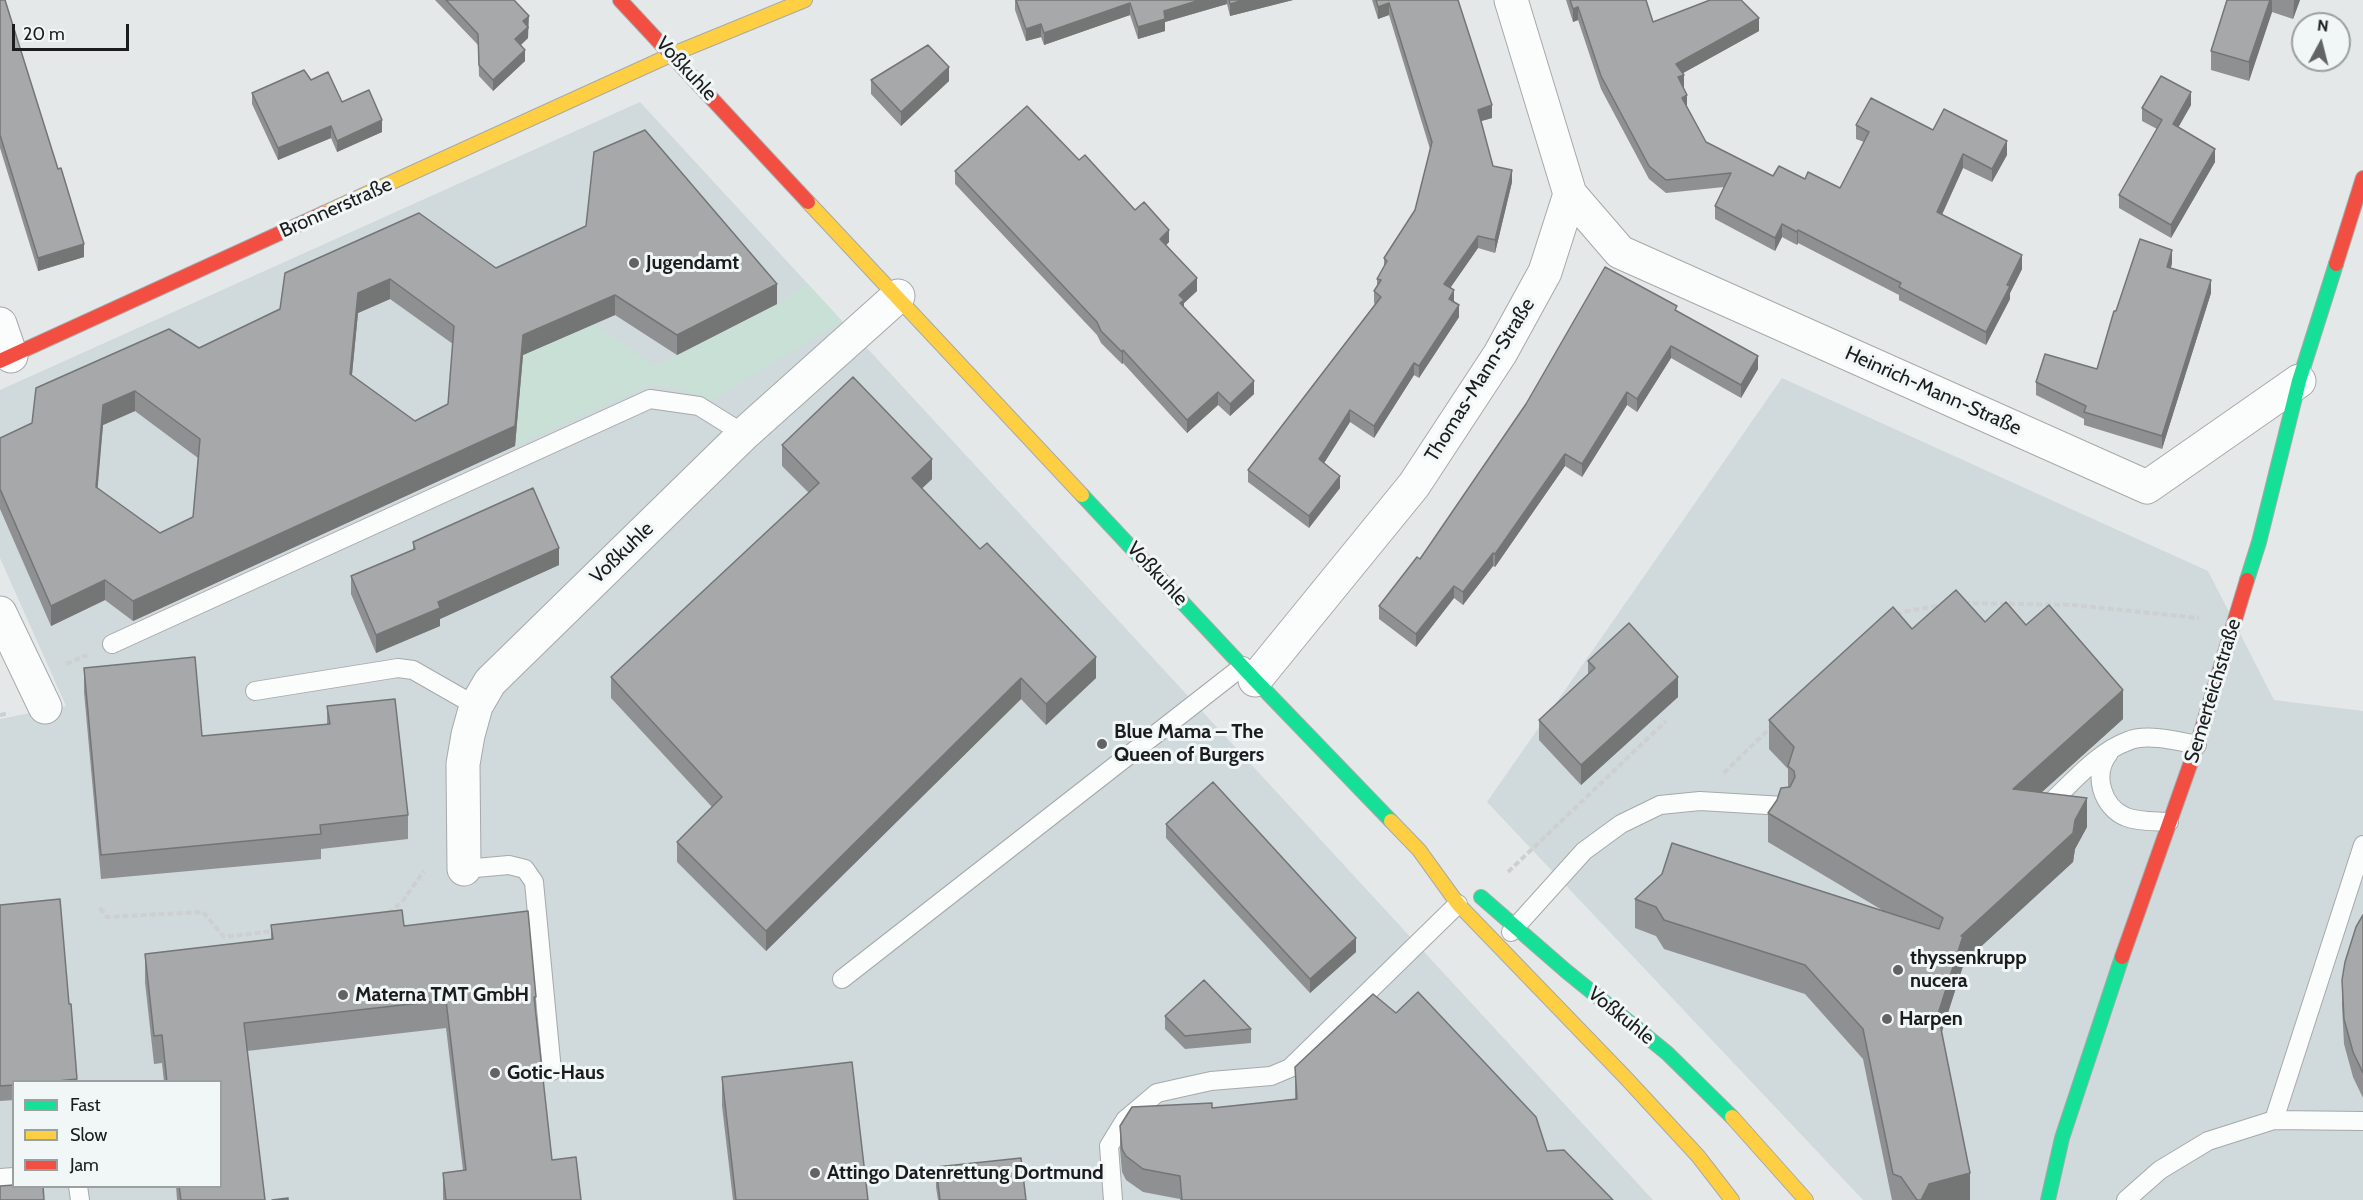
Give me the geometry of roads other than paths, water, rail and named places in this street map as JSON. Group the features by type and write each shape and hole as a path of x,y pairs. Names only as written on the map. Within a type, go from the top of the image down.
{"street":[{"name":"Voßkuhle","path":"620,0 673,54 1249,673 1419,850 1458,904 1499,944 1698,1156 1732,1200"},
{"name":"Bronnerstraße","path":"6,358 673,54 804,0"},
{"path":"1511,0 1570,194"},
{"name":"Semerteichstraße","path":"2048,1200 2062,1138 2124,951 2197,745 2259,542 2299,381 2363,178"},
{"name":"Heinrich-Mann-Straße","path":"1570,194 1620,252 2147,487 2299,381"},
{"name":"Thomas-Mann-Straße","path":"1249,673 1414,485 1500,354 1545,272 1570,194"},
{"name":"Voßkuhle","path":"464,869 463,764 476,706 490,682 744,434 898,296"},
{"path":"0,324 6,358"},
{"path":"0,613 39,693"},
{"name":"Voßkuhle","path":"1419,850 1453,873"},
{"name":"Voßkuhle","path":"1467,885 1566,971 1667,1053 1738,1123 1806,1200"}],"lane":[{"path":"112,644 650,399 699,406 744,434"},
{"path":"255,691 398,668 413,670 476,706"},
{"path":"842,979 1249,673"},
{"path":"2051,802 2103,756 2129,740 2160,738 2197,745"},
{"path":"2112,750 2105,758 2100,772 2102,788 2110,808 2128,818 2169,822"},
{"path":"1499,944 1584,852 1621,824 1660,805 1700,801 1784,806"},
{"path":"2274,1120 2363,845"},
{"path":"464,869 509,865 525,869 534,882 552,1071"},
{"path":"1113,1196 1109,1146 1125,1120 1157,1093 1211,1081 1271,1076 1290,1068 1458,904"},
{"path":"2126,1200 2160,1170 2208,1141 2274,1120 2363,1121"}],"place":[{"name":"Jugendamt","path":"634,263"},
{"name":"Blue Mama – The Queen of Burgers","path":"1102,744"},
{"name":"thyssenkrupp nucera","path":"1898,970"},
{"name":"Materna TMT GmbH","path":"343,995"},
{"name":"Harpen","path":"1887,1019"},
{"name":"Gotic-Haus","path":"495,1073"},
{"name":"Attingo Datenrettung Dortmund","path":"815,1173"}]}
